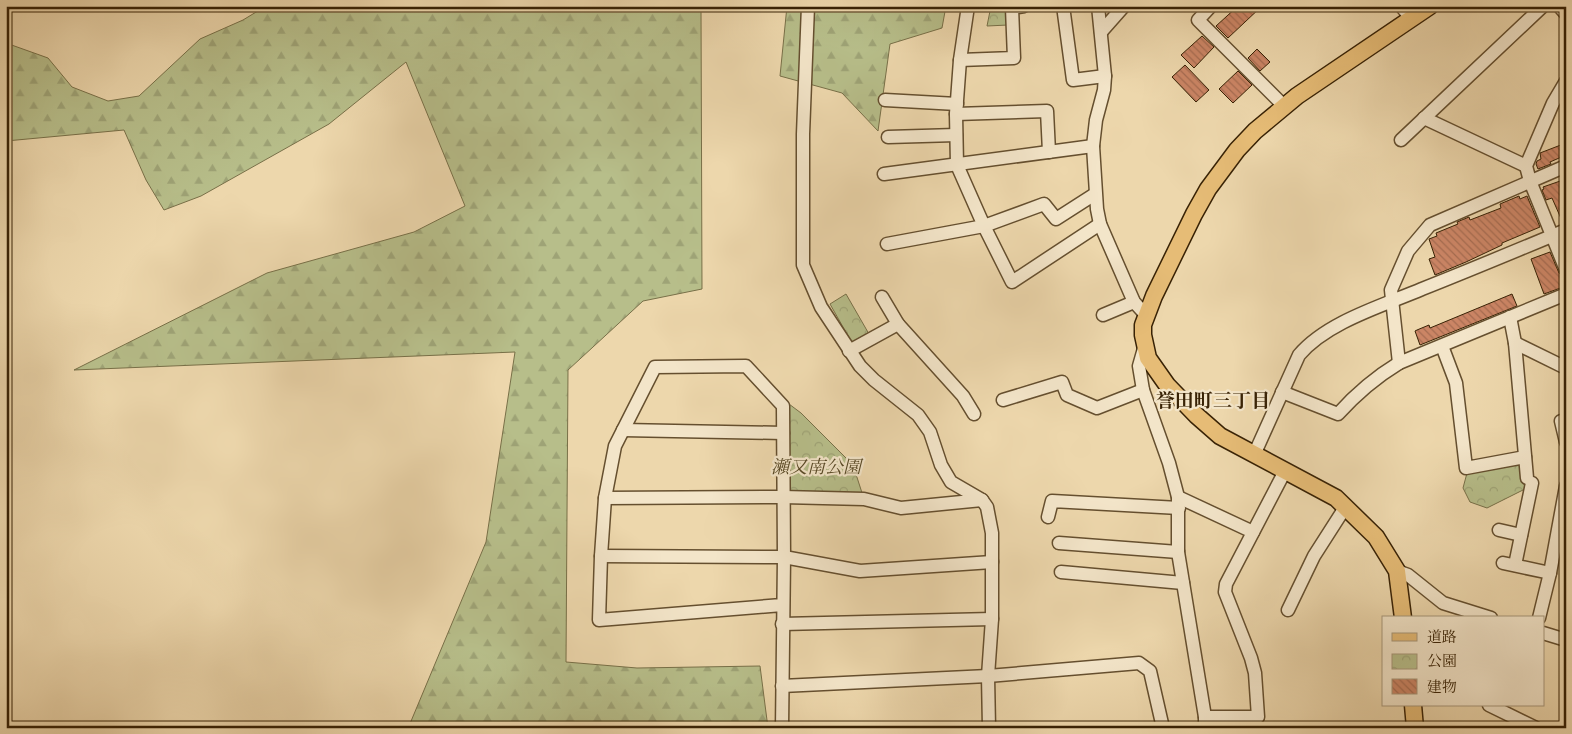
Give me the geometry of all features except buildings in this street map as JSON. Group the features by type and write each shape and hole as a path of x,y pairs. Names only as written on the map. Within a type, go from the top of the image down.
{"main road":[{"path":"1403,616 1397,571 1376,537 1336,498 1220,436 1181,401 1166,385 1148,358 1143,325 1194,214 1208,190 1237,150 1255,131 1284,106 1406,12 1430,6"},
{"path":"1413,706 1415,728"}],"street":[{"path":"808,6 803,134 803,265 821,308 860,366 918,416 930,432 941,465 951,482 982,500 987,507 990,520 992,562 988,728"},
{"path":"968,6 960,60 956,109 957,164 984,226 1012,282 1100,224"},
{"path":"960,60 1014,58 1012,8 1024,6"},
{"path":"1063,6 1073,80 1105,76"},
{"path":"1098,6 1105,76 1104,90 1096,120 1094,146 1095,194 1100,224 1134,302 1146,315"},
{"path":"1102,32 1124,6"},
{"path":"1211,6 1198,20 1284,106"},
{"path":"1401,140 1543,6"},
{"path":"1559,6 1566,14"},
{"path":"1566,81 1553,103 1526,166 1530,181 1566,270"},
{"path":"1553,103 1566,98"},
{"path":"885,100 956,109 1047,111 1049,152"},
{"path":"1424,118 1526,166"},
{"path":"888,137 956,136"},
{"path":"884,174 1094,146"},
{"path":"1399,363 1391,290 1408,251 1430,225 1566,166"},
{"path":"887,244 984,226 1044,204 1056,219 1095,194"},
{"path":"1254,455 1299,355 1309,343 1341,324 1393,301 1566,230"},
{"path":"1282,392 1338,414 1354,396 1399,363 1566,294"},
{"path":"882,298 898,324 964,396 974,414"},
{"path":"1103,315 1134,302"},
{"path":"1510,317 1515,343 1525,457 1529,480 1521,535 1509,564 1550,573"},
{"path":"849,351 898,324"},
{"path":"1515,343 1566,368"},
{"path":"1145,345 1138,366 1143,390 1169,463 1179,502 1178,552 1205,722 1258,717 1255,673 1225,592 1226,584 1285,471"},
{"path":"1442,346 1456,383 1466,468 1525,457"},
{"path":"782,604 599,620 600,556 605,498 615,446 655,367 746,366 783,406 782,728"},
{"path":"1003,400 1062,382 1067,395 1096,408 1143,390"},
{"path":"1560,421 1566,442"},
{"path":"624,430 783,433"},
{"path":"1539,616 1550,573 1566,486"},
{"path":"605,498 864,498 901,508 982,500"},
{"path":"1048,517 1052,501 1179,502 1253,532"},
{"path":"1288,610 1314,556 1346,506"},
{"path":"1499,530 1521,535"},
{"path":"1059,543 1178,552"},
{"path":"600,556 784,557 860,571 992,562"},
{"path":"1397,571 1408,576 1443,604 1484,616"},
{"path":"1061,572 1183,583"},
{"path":"782,624 992,618"},
{"path":"1544,633 1566,640"},
{"path":"782,686 988,676 1139,663 1150,672 1163,728"},
{"path":"1491,706 1536,728"}],"green space":[{"path":"266,6 701,6 702,289 643,301 568,370 566,662 637,668 760,666 768,728 412,728 409,726 486,542 515,352 74,370 267,273 414,232 465,206 406,62 329,124 201,196 164,210 146,180 124,130 6,141 6,43 48,58 72,87 108,101 139,96 200,39 243,20"},
{"path":"787,6 946,6 942,28 890,44 878,131 842,93 780,76"},
{"path":"991,6 1007,6 1008,25 987,26"},
{"path":"846,294 869,334 852,343 830,304"},
{"name":"瀬又南公園","path":"789,404 801,413 853,465 864,499 788,492"},
{"path":"1520,463 1524,467 1525,489 1487,508 1470,502 1463,488 1467,473"}],"district":[{"name":"誉田町三丁目","path":"1213,400"}]}
